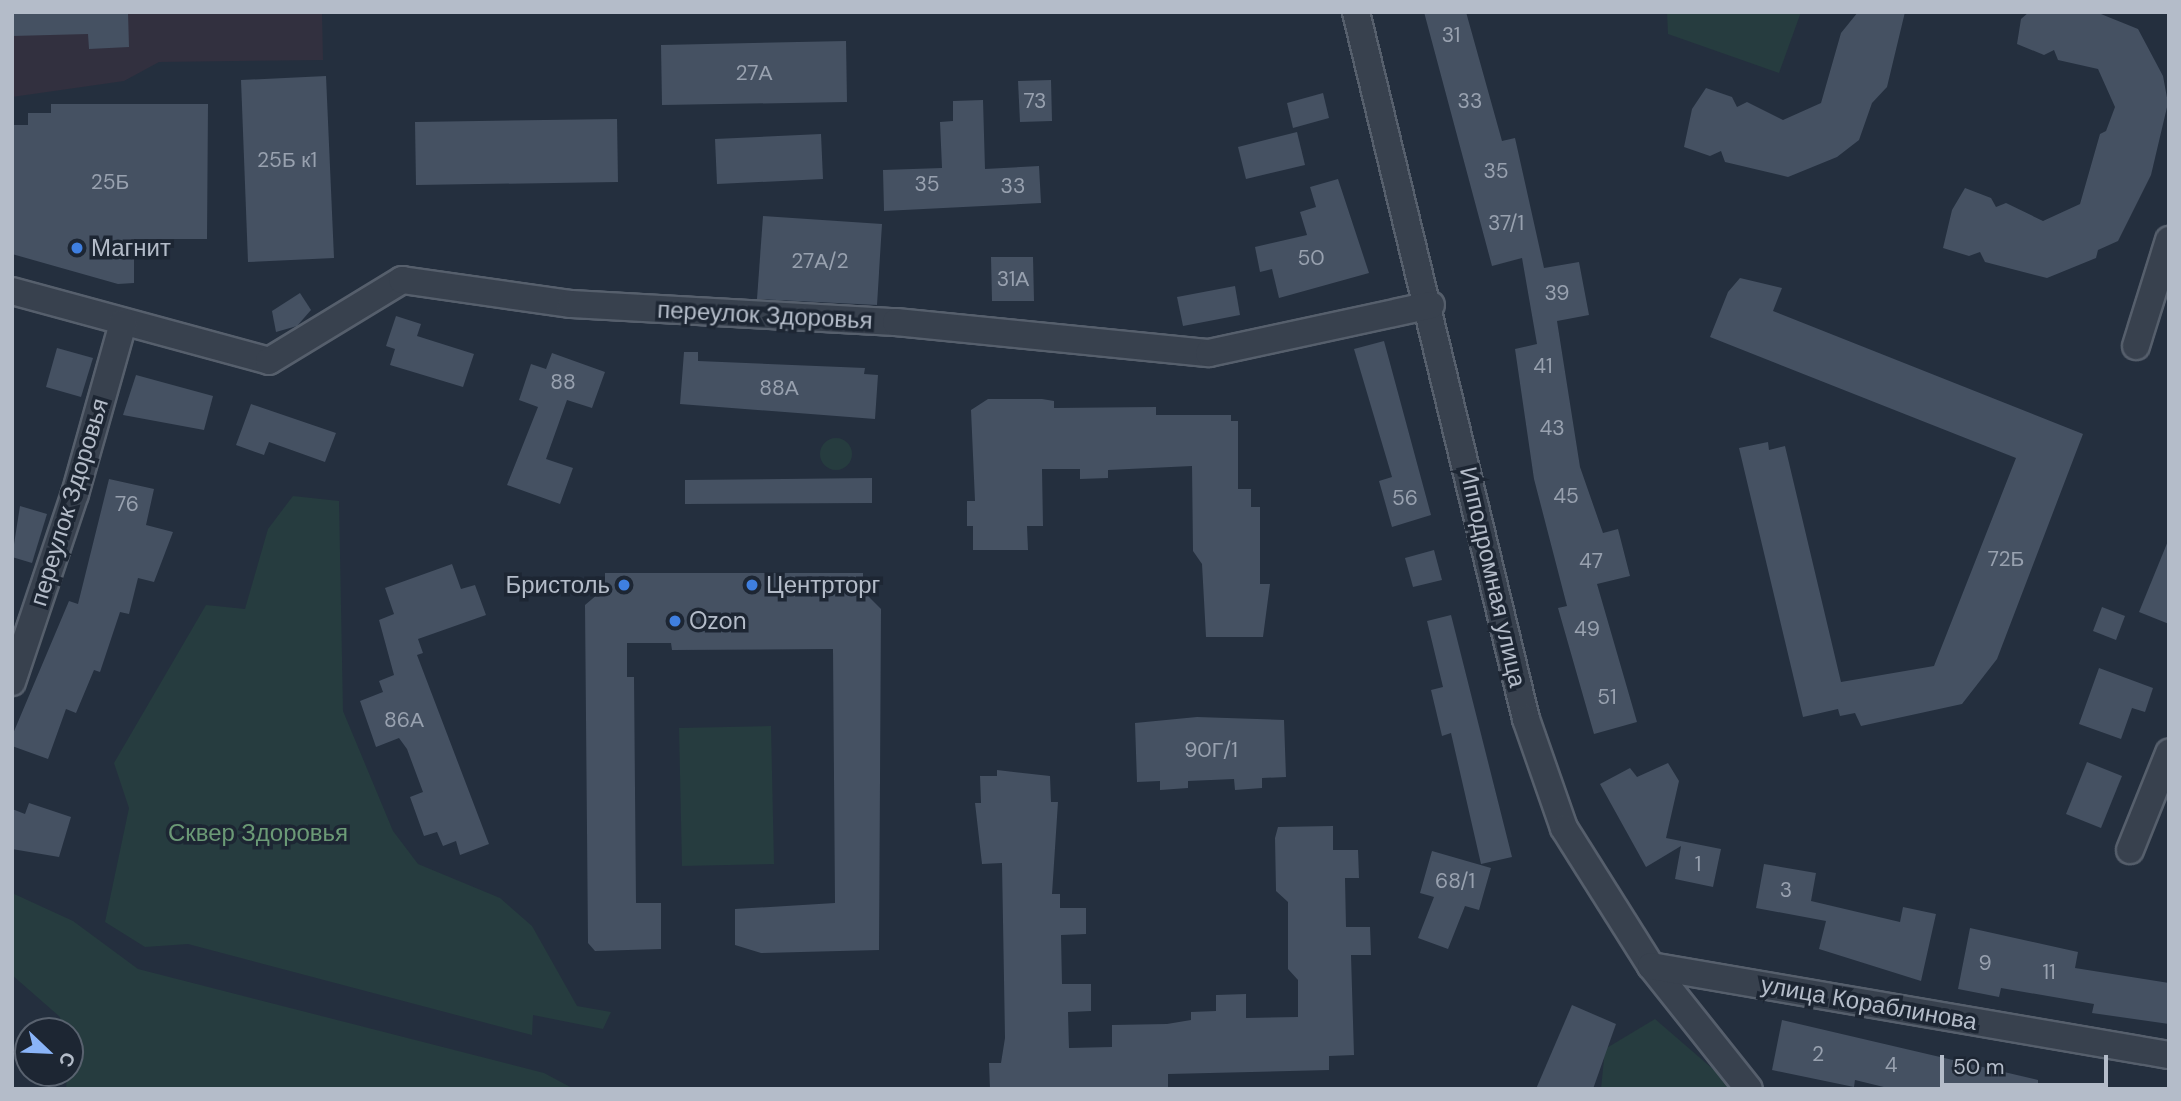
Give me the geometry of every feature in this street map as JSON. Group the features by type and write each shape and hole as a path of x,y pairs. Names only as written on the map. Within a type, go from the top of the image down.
{"street":[{"name":"Ипподромная улица","path":"1356,12 1431,305 1526,719 1564,828 1651,965 1749,1089"},
{"path":"2136,346 2169,240"},
{"name":"переулок Здоровья","path":"12,290 123,323 270,361 402,280 571,304 896,322 1209,353 1431,305"},
{"name":"переулок Здоровья","path":"12,682 75,494 123,323"},
{"path":"2130,849 2169,753"},
{"name":"улица Кораблинова","path":"1651,965 2169,1055"}],"shaded area":[{"path":"12,12 322,12 323,60 159,62 124,81 12,97"}],"green space":[{"path":"1667,12 1801,12 1779,73 1668,34"},
{"path":"836,438 847,443 852,454 847,465 836,470 825,465 820,454 825,443"},
{"name":"Сквер Здоровья","path":"293,496 339,501 343,711 393,831 418,864 500,898 532,926 577,1006 611,1012 603,1029 533,1015 532,1035 188,944 145,947 105,922 129,808 114,763 206,605 245,609 268,529"},
{"path":"771,726 774,864 682,866 679,728"},
{"path":"12,893 73,921 138,969 544,1073 574,1089 66,1089 84,1087 84,1017 60,1017 12,975"},
{"path":"1655,1019 1736,1089 1601,1089 1605,1049"}],"building":[{"path":"12,12 128,12 129,47 89,49 88,34 12,36"},
{"path":"1424,12 1466,12 1502,141 1515,138 1544,268 1579,262 1589,315 1557,321 1580,467 1603,533 1618,529 1630,576 1597,584 1637,722 1594,734 1558,608 1567,606 1534,479 1515,349 1537,344 1522,258 1492,266"},
{"path":"1858,12 1905,12 1887,87 1872,103 1859,140 1837,157 1788,177 1725,162 1721,151 1710,156 1684,147 1692,109 1706,88 1732,97 1737,107 1747,102 1783,120 1821,103 1841,33"},
{"path":"2029,12 2096,12 2138,29 2163,76 2168,103 2151,175 2118,241 2098,250 2096,258 2047,278 1985,262 1980,252 1969,256 1943,248 1952,210 1965,188 1991,198 1996,207 2006,203 2043,221 2080,204 2100,134 2106,131 2115,107 2098,69 2058,60 2054,50 2044,55 2017,44 2021,19"},
{"path":"846,41 847,102 662,105 661,45"},
{"path":"326,76 334,258 248,262 241,80"},
{"path":"1051,80 1052,121 1020,122 1018,81"},
{"path":"1323,93 1329,118 1293,128 1287,103"},
{"path":"983,100 985,169 1039,166 1041,203 884,211 883,170 942,168 940,122 953,121 953,101"},
{"path":"51,104 208,104 207,239 134,239 134,283 118,284 12,254 12,125 28,125 28,113 51,113"},
{"path":"617,119 618,182 416,185 415,122"},
{"path":"1297,132 1305,165 1246,179 1238,147"},
{"path":"821,134 823,179 717,184 715,139"},
{"path":"1338,179 1369,273 1279,298 1272,269 1260,272 1255,247 1307,235 1300,212 1316,207 1310,187"},
{"path":"763,216 882,224 877,305 757,299"},
{"path":"991,257 1033,257 1034,301 992,301"},
{"path":"1740,278 1782,288 1773,311 2083,434 1997,659 1962,704 1861,726 1855,713 1840,716 1838,709 1803,717 1739,448 1768,442 1769,450 1785,446 1841,682 1934,666 2016,458 1710,337 1728,292"},
{"path":"1235,286 1240,315 1183,326 1177,297"},
{"path":"300,293 311,310 297,326 276,332 272,311"},
{"path":"396,316 421,324 417,336 474,354 463,387 390,365 395,349 386,346"},
{"path":"1384,341 1431,515 1392,527 1379,481 1392,477 1354,349"},
{"path":"57,348 93,358 81,397 46,387"},
{"path":"684,352 698,352 698,361 865,368 864,374 878,375 875,419 680,404"},
{"path":"552,353 605,372 592,408 567,400 546,459 573,468 560,504 507,485 538,407 519,400 531,364 546,369"},
{"path":"136,375 213,396 204,430 123,415"},
{"path":"988,399 1042,399 1054,401 1054,408 1156,407 1156,415 1231,415 1231,421 1238,421 1238,489 1251,489 1251,507 1260,507 1260,584 1270,584 1263,637 1206,637 1202,564 1193,551 1192,466 1108,470 1108,478 1080,479 1080,469 1042,469 1043,526 1027,526 1028,550 973,550 973,526 967,526 967,501 975,501 971,410"},
{"path":"251,404 336,433 325,462 269,442 264,455 236,445"},
{"path":"872,478 872,503 685,504 685,480"},
{"path":"109,479 154,489 146,525 173,532 154,582 138,578 129,614 120,612 100,672 94,670 76,713 66,709 48,759 12,746 12,736 69,601 78,604"},
{"path":"20,506 47,514 32,563 12,557"},
{"path":"2169,541 2169,624 2139,612"},
{"path":"1434,550 1442,580 1413,587 1405,558"},
{"path":"452,564 461,589 475,585 486,615 418,639 423,653 417,655 489,844 460,855 456,841 443,846 437,832 424,836 410,797 423,792 407,749 399,738 376,747 360,701 383,692 379,681 394,675 379,620 394,614 385,588"},
{"path":"605,573 863,573 863,591 881,609 879,950 761,953 735,945 735,909 835,903 833,649 672,650 671,643 627,643 627,677 634,677 636,903 661,903 661,949 595,951 588,943 585,605 605,588"},
{"path":"2102,607 2125,616 2116,640 2093,631"},
{"path":"1451,615 1512,857 1481,864 1451,733 1442,736 1431,690 1443,687 1427,621"},
{"path":"2099,668 2153,688 2145,712 2132,708 2121,739 2079,724"},
{"path":"1197,717 1284,720 1286,777 1262,778 1262,788 1235,790 1234,779 1188,781 1188,788 1160,790 1160,781 1137,782 1135,723"},
{"path":"2087,762 2122,776 2101,828 2066,814"},
{"path":"1668,763 1679,781 1666,838 1721,849 1713,887 1675,879 1681,846 1646,867 1600,784 1630,768 1637,777"},
{"path":"997,770 1050,776 1051,802 1058,802 1052,894 1060,894 1060,908 1086,908 1086,934 1061,935 1062,984 1091,984 1091,1011 1068,1012 1069,1048 1112,1047 1112,1025 1167,1024 1191,1020 1191,1012 1216,1011 1216,995 1246,994 1246,1018 1298,1017 1298,980 1288,969 1288,902 1276,891 1275,838 1278,827 1333,826 1333,850 1358,850 1359,878 1345,878 1346,927 1370,927 1371,955 1351,955 1354,1055 1329,1056 1329,1070 1168,1074 1168,1089 990,1089 989,1063 1001,1063 1005,1038 1002,863 982,864 975,803 981,803 980,776 997,776"},
{"path":"29,803 71,817 59,857 12,849 12,809 25,814"},
{"path":"1432,851 1491,868 1479,910 1465,906 1448,949 1418,938 1434,897 1420,893"},
{"path":"1764,864 1816,873 1811,901 1900,922 1903,907 1936,914 1921,981 1819,949 1826,921 1756,908"},
{"path":"1970,928 2078,952 2075,968 2169,983 2169,1024 2092,1013 2094,1004 2001,988 1999,997 1958,989"},
{"path":"1572,1005 1616,1024 1593,1089 1536,1089"},
{"path":"1782,1020 2038,1080 2038,1089 1892,1089 1855,1080 1854,1087 1772,1070"}],"place":[{"name":"Магнит","path":"77,248"},
{"name":"Бристоль","path":"624,585"},
{"name":"Центрторг","path":"752,585"},
{"name":"Ozon","path":"675,621"}]}
